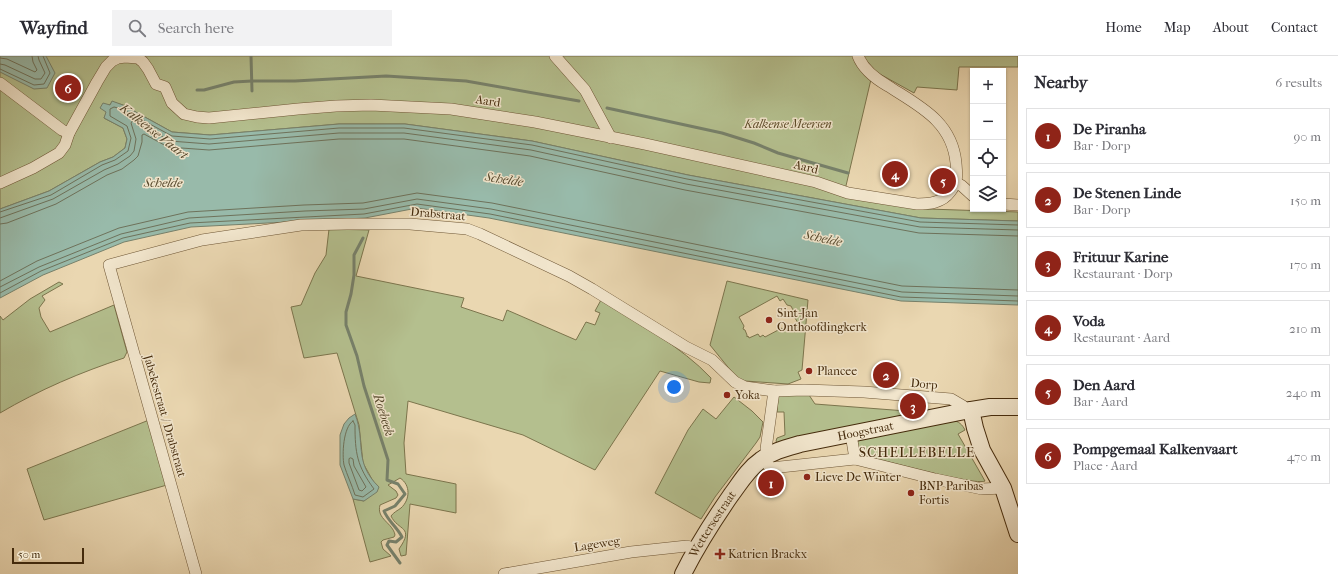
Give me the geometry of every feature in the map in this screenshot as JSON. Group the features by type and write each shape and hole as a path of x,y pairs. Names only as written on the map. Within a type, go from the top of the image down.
{"main road":[{"name":"Hoogstraat","path":"746,475 754,465 766,457 781,449 800,444 990,407 1018,406"},
{"path":"968,411 982,450 1003,488 1018,534"},
{"name":"Wettersestraat","path":"683,574 695,549 746,475"}],"street":[{"path":"555,56 585,90 611,138"},
{"path":"858,56 859,60 874,77 925,110 937,120 945,131 956,158 957,183 970,193"},
{"name":"Aard","path":"0,183 33,168 59,153 65,145 69,133 106,67 118,58 131,57 138,58 143,62 156,84 165,87 172,103 184,114 190,116 209,118 336,106 422,107 479,113 535,122 802,179 848,193 917,204 928,204 942,199 957,183"},
{"path":"0,83 62,130 69,133"},
{"path":"1006,204 1018,205"},
{"name":"Drabstraat","path":"108,265 202,240 302,225 362,223 403,224 467,229 569,276 686,348 712,360 735,382 745,387 774,391"},
{"name":"Jabekestraat / Drabstraat","path":"108,265 196,574"},
{"name":"Dorp","path":"774,391 804,390 864,392 951,399 963,406 968,411"},
{"path":"774,391 766,449 766,457 771,468 855,459 982,489 1003,488"},
{"path":"851,434 855,459"},
{"name":"Lageweg","path":"504,574 569,562 651,550 687,546 695,549"}],"green space":[{"name":"Kalkense Meersen","path":"0,56 1018,56 1018,67 959,67 957,90 917,87 914,93 878,73 872,75 845,190 928,209 970,210 970,212 1018,212 1018,221 921,218 688,175 532,141 405,124 339,124 210,135 172,132 123,105 112,102 105,110 107,112 104,118 123,128 127,139 125,148 113,157 100,162 49,191 0,209"},
{"path":"329,229 369,230 356,276 464,298 461,307 503,321 507,310 576,340 586,322 595,325 600,313 595,311 601,300 673,346 699,366 711,378 710,383 699,382 660,371 595,470 523,435 408,401 404,443 406,474 456,484 456,513 410,504 406,555 401,556 399,549 404,542 405,532 391,516 404,505 408,497 408,488 404,481 400,478 388,485 396,491 398,495 396,498 380,505 379,510 382,517 394,531 394,537 381,542 383,549 391,556 370,562 353,499 364,501 379,487 373,481 363,463 359,425 337,353 304,358 291,307 301,305 315,273 326,255"},
{"path":"727,281 808,300 802,370 798,372 801,379 788,384 745,381 736,377 710,345","holes":["777,296 780,301 783,299 787,305 791,306 793,310 792,313 798,323 784,331 782,328 765,337 763,335 760,337 758,334 749,338 748,336 747,337 745,330 743,329 744,326 739,317"]},
{"path":"59,282 63,284 42,296 45,300 39,308 41,317 50,332 114,305 127,352 124,358 60,382 0,413 0,316 3,320 30,299"},
{"path":"782,394 809,395 815,404 919,412 918,415 777,443 777,438 785,435 784,412 777,412 778,397"},
{"path":"734,397 763,422 760,437 715,497 701,519 655,493 688,430 703,409 716,419"},
{"path":"149,420 167,485 44,520 27,469"},
{"path":"953,420 963,426 965,430 958,434 985,481 964,480 945,476 859,454 857,439"}],"water":[{"path":"0,56 46,56 55,73 47,88 34,89 0,72"},
{"name":"Schelde","path":"112,101 123,105 172,132 210,135 339,124 405,124 532,141 688,175 921,218 1018,221 1018,305 901,301 489,218 417,208 365,218 191,227 124,242 43,275 0,298 0,209 49,191 100,162 113,157 125,148 127,139 123,128 104,118 106,112 100,108 103,103 110,105"},
{"path":"355,414 360,434 363,460 371,478 379,487 377,492 364,501 353,499 340,465 340,435 344,424"}],"waterway":[{"path":"251,56 252,91"},
{"path":"197,90 204,90 234,82 295,81 386,76 466,81 579,101"},
{"path":"607,108 722,133 754,143 778,153 848,173"},
{"name":"Roebeek","path":"363,238 354,255 354,275 346,312 346,325 357,356 364,386 388,460 387,480 398,484 405,494 395,506 384,511 402,537 396,542 389,541 387,545 400,563"}],"place":[{"name":"Pompgemaal Kalkenvaart","path":"68,88"},
{"name":"Voda","path":"895,174"},
{"name":"Den Aard","path":"943,181"},
{"name":"Sint-Jan Onthoofdingkerk","path":"769,320"},
{"name":"Plancee","path":"809,371"},
{"name":"De Stenen Linde","path":"886,375"},
{"name":"Yoka","path":"727,395"},
{"name":"Frituur Karine","path":"913,406"},
{"name":"Lieve De Winter","path":"807,477"},
{"name":"De Piranha","path":"771,483"},
{"name":"BNP Paribas Fortis","path":"911,493"},
{"name":"Katrien Brackx","path":"720,554"}],"district":[{"name":"SCHELLEBELLE","path":"917,452"}],"water label":[{"name":"Kalkense Vaart","path":"154,131"}]}
